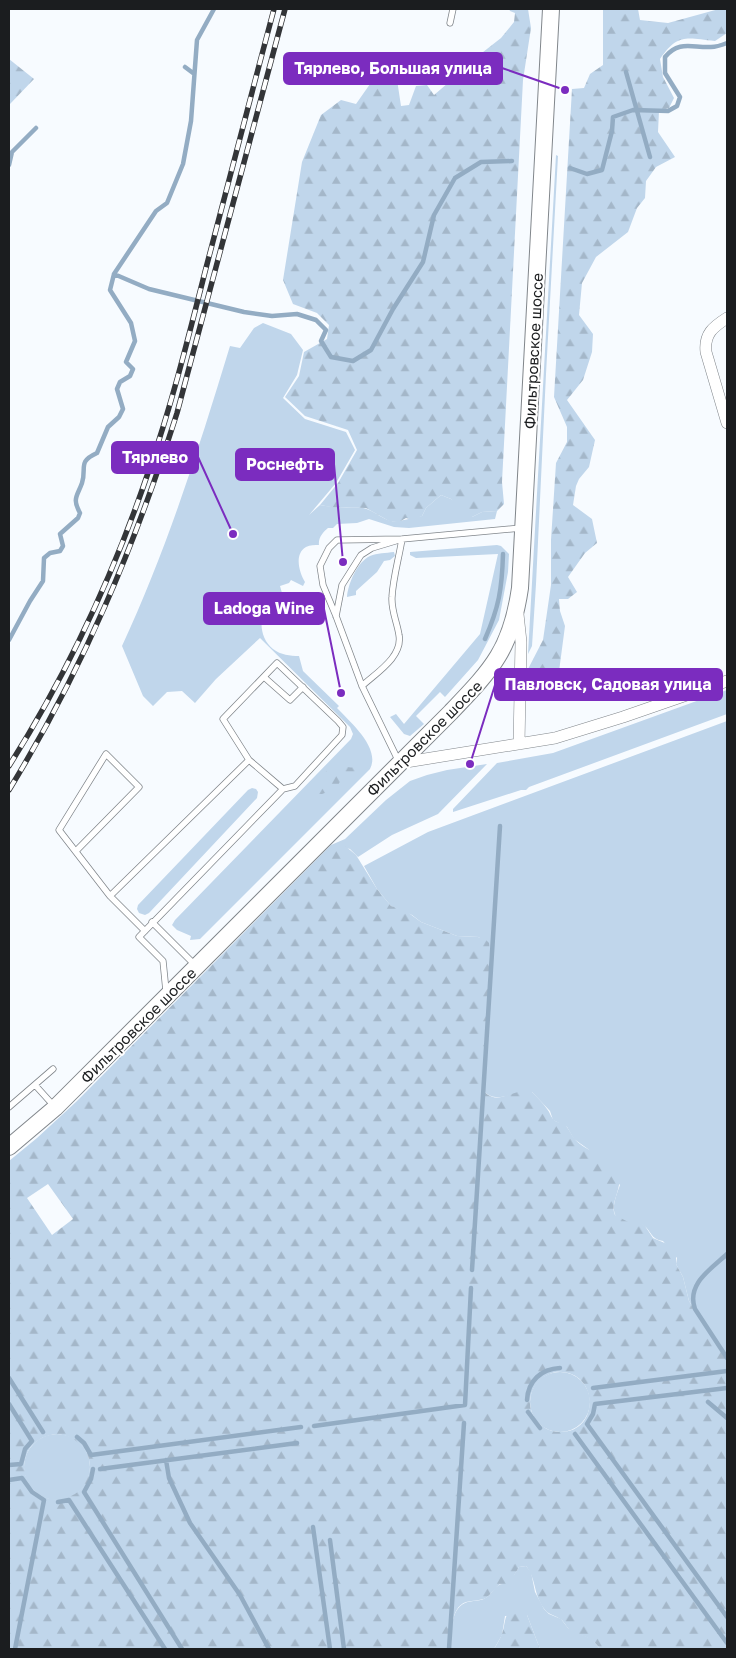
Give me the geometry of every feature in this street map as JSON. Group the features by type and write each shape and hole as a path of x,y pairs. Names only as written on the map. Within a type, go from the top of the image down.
{"main road":[{"name":"Фильтровское шоссе","path":"12,1142 55,1108 474,688 498,659 510,634 518,604 523,528 551,9"}],"street":[{"path":"727,318 710,331 705,344 727,423"},
{"path":"518,604 521,642 519,744"},
{"path":"400,763 555,738 624,717 727,681"}],"lane":[{"path":"450,23 454,9"},
{"path":"400,763 362,686 320,574 320,566 329,548 337,540 402,539 523,528"},
{"path":"336,616 342,585 361,555 372,548 402,539"},
{"path":"362,686 391,660 399,646 399,637 392,608 392,596 402,539"},
{"path":"167,997 163,961 139,937 283,788 295,786 342,735 343,727 338,720 277,663 224,719 249,760 283,788"},
{"path":"264,677 290,700 303,687"},
{"path":"76,851 139,787 106,754 59,830 110,896 145,931"},
{"path":"110,896 249,760"},
{"path":"152,922 197,967"},
{"path":"9,1107 53,1070"},
{"path":"35,1085 55,1108"}],"green space":[{"path":"509,9 528,9 531,28 523,80 502,482 504,504 497,511 482,512 472,517 466,517 461,514 451,499 441,495 426,508 422,516 412,520 406,518 399,522 389,521 366,508 320,505 338,483 357,450 348,430 305,416 285,397 299,376 304,352 327,339 329,325 317,313 293,304 283,280 302,162 321,115 341,100 356,104 377,74 396,73 401,106 409,105 416,86 427,85 434,95 455,77 460,57 478,56 501,38 514,22 515,13"},
{"path":"603,9 638,9 640,20 668,23 719,9 727,9 727,33 715,41 683,39 672,45 660,59 663,77 674,98 669,108 659,111 658,132 675,157 656,167 646,181 645,198 637,208 628,232 596,257 582,283 579,315 593,334 592,352 583,380 567,400 595,440 589,467 576,486 573,505 592,519 597,543 585,553 568,577 577,592 568,599 559,599 560,611 565,626 558,679 551,694 537,694 530,688 527,671 543,640 551,585 551,540 556,463 567,442 567,427 554,397 572,89 584,88 590,74 603,65"},
{"path":"9,59 34,79 10,104 9,103"},
{"path":"556,155 558,156 536,584 532,646 528,654"},
{"path":"263,323 291,334 303,350 297,375 283,398 305,419 346,432 355,450 336,483 309,515 320,505 363,508 388,520 400,521 422,516 426,508 441,495 451,499 472,517 482,512 497,511 495,519 409,528 394,527 369,519 357,523 337,524 333,528 328,528 324,531 319,545 309,546 302,550 299,563 305,582 303,586 291,580 289,583 280,586 282,593 270,601 265,608 262,620 263,633 268,644 276,651 286,655 299,656 303,671 339,706 337,708 368,744 372,761 370,769 200,939 190,940 191,936 177,930 172,925 175,920 351,739 353,734 350,727 260,638 216,679 195,703 182,691 167,692 153,706 143,696 122,646 154,573 168,535 230,346 240,348 254,328"},
{"path":"501,546 509,554 508,572 499,620 478,660 445,697 440,692 416,716 424,724 410,736 404,734 390,717 396,714 404,724 480,634 498,554 416,558 410,555 410,552"},
{"path":"394,552 395,556 390,560 384,561 377,572 356,591 356,595 347,597 354,574 365,559 376,554"},
{"path":"727,690 727,714 529,787 526,790 453,812 453,809 497,763 553,753"},
{"path":"727,721 727,1361 689,1301 683,1277 676,1264 677,1258 663,1241 653,1237 643,1225 621,1221 617,1217 614,1213 614,1208 620,1185 588,1149 574,1139 567,1127 553,1120 550,1111 532,1092 499,1097 488,1094 483,1090 490,953 479,937 457,936 421,922 412,915 391,906 377,889 364,866 428,832"},
{"path":"342,764 351,767 364,767 363,772 356,779 347,775 343,776 336,789 318,794 315,789 322,776 329,769"},
{"path":"487,764 438,814 392,835 358,857 350,849 331,845 345,839 386,800 410,781 447,770"},
{"path":"252,788 258,792 257,798 149,913 145,915 139,913 138,905"},
{"path":"331,845 344,845 356,855 377,889 391,906 406,911 421,922 457,936 485,939 489,943 490,953 483,1090 494,1097 501,1097 520,1091 532,1092 549,1111 551,1117 566,1126 578,1142 614,1165 619,1177 614,1205 615,1215 630,1223 640,1222 653,1238 674,1247 676,1251 676,1264 683,1277 689,1301 727,1361 727,1649 600,1649 592,1640 572,1631 561,1620 547,1612 539,1601 532,1577 526,1566 519,1567 508,1586 500,1584 486,1598 466,1602 461,1605 452,1622 451,1649 9,1649 9,1161 77,1101","holes":["48,1184 73,1219 52,1235 27,1198","555,1372 570,1374 581,1380 587,1390 590,1401 588,1413 582,1423 573,1430 559,1432 549,1430 538,1423 532,1413 530,1405 532,1391 541,1379","57,1434 65,1436 79,1443 88,1455 90,1463 87,1479 81,1489 75,1494 65,1498 50,1499 38,1493 29,1484 25,1472 25,1459 30,1448 41,1439"]},
{"path":"554,1372 566,1372 577,1377 585,1385 590,1396 588,1414 577,1427 566,1432 554,1432 543,1427 535,1419 530,1408 530,1396 535,1385 543,1377"},
{"path":"57,1434 70,1437 80,1444 87,1454 90,1467 87,1480 80,1490 70,1497 57,1500 44,1497 34,1490 27,1480 24,1467 27,1454 34,1444 44,1437"},
{"path":"526,1566 531,1572 535,1592 544,1609 549,1614 561,1619 568,1628 592,1639 600,1649 540,1649 527,1615 505,1616 502,1635 494,1649 451,1649 452,1623 460,1606 468,1602 485,1599 497,1586 505,1584 519,1567"},
{"path":"517,1607 527,1615 540,1649 494,1649 502,1634 507,1614"}],"waterway":[{"path":"9,640 43,581 44,558 50,553 60,551 63,546 60,534 78,518 80,513 76,504 76,498 82,483 85,462 97,453 108,427 119,417 123,409 117,389 120,382 130,376 133,369 126,362 135,341 131,323 110,290 114,274 156,211 167,203 183,164 191,121 197,40 214,9"},
{"path":"570,168 587,174 602,170 612,131 613,117 633,110 668,111 677,106 680,97 665,73 665,57 675,48 686,46 713,47 727,43"},
{"path":"185,67 193,73"},
{"path":"626,72 650,157"},
{"path":"9,165 12,152 36,128"},
{"path":"114,274 149,289 244,312 272,316 297,314 316,320 326,330 321,341 331,357 353,361 371,350 393,309 423,262 434,215 455,178 481,162 512,161"},
{"path":"485,639 499,598 503,554"},
{"path":"472,1270 500,826"},
{"path":"727,1254 707,1271 697,1285 693,1300 695,1309 727,1358"},
{"path":"314,1426 465,1405 471,1288"},
{"path":"527,1400 530,1387 537,1377 547,1371 560,1368"},
{"path":"593,1388 727,1371"},
{"path":"9,1378 43,1432"},
{"path":"727,1388 595,1404 593,1414 587,1424 727,1617"},
{"path":"708,1402 727,1418"},
{"path":"9,1404 32,1441 25,1449 21,1464 9,1465"},
{"path":"528,1412 540,1428"},
{"path":"449,1649 464,1423"},
{"path":"77,1437 84,1443 91,1455 301,1427"},
{"path":"575,1434 727,1643"},
{"path":"100,1469 297,1443"},
{"path":"166,1460 169,1478 190,1523 240,1595 269,1649"},
{"path":"93,1469 91,1479 84,1492 182,1649"},
{"path":"9,1480 22,1478 32,1492 44,1500 15,1649"},
{"path":"58,1502 69,1500 165,1649"},
{"path":"313,1527 330,1649"},
{"path":"330,1540 344,1649"}],"railway":[{"path":"9,766 50,696 88,622 121,547 149,470 180,369 274,9"},
{"path":"9,790 36,745 83,653 105,607 143,512 177,413 285,9"}],"place":[{"name":"Тярлево, Большая улица","path":"565,90"},
{"name":"Тярлево","path":"233,534"},
{"name":"Роснефть","path":"343,562"},
{"name":"Ladoga Wine","path":"341,693"},
{"name":"Павловск, Садовая улица","path":"470,764"}]}
